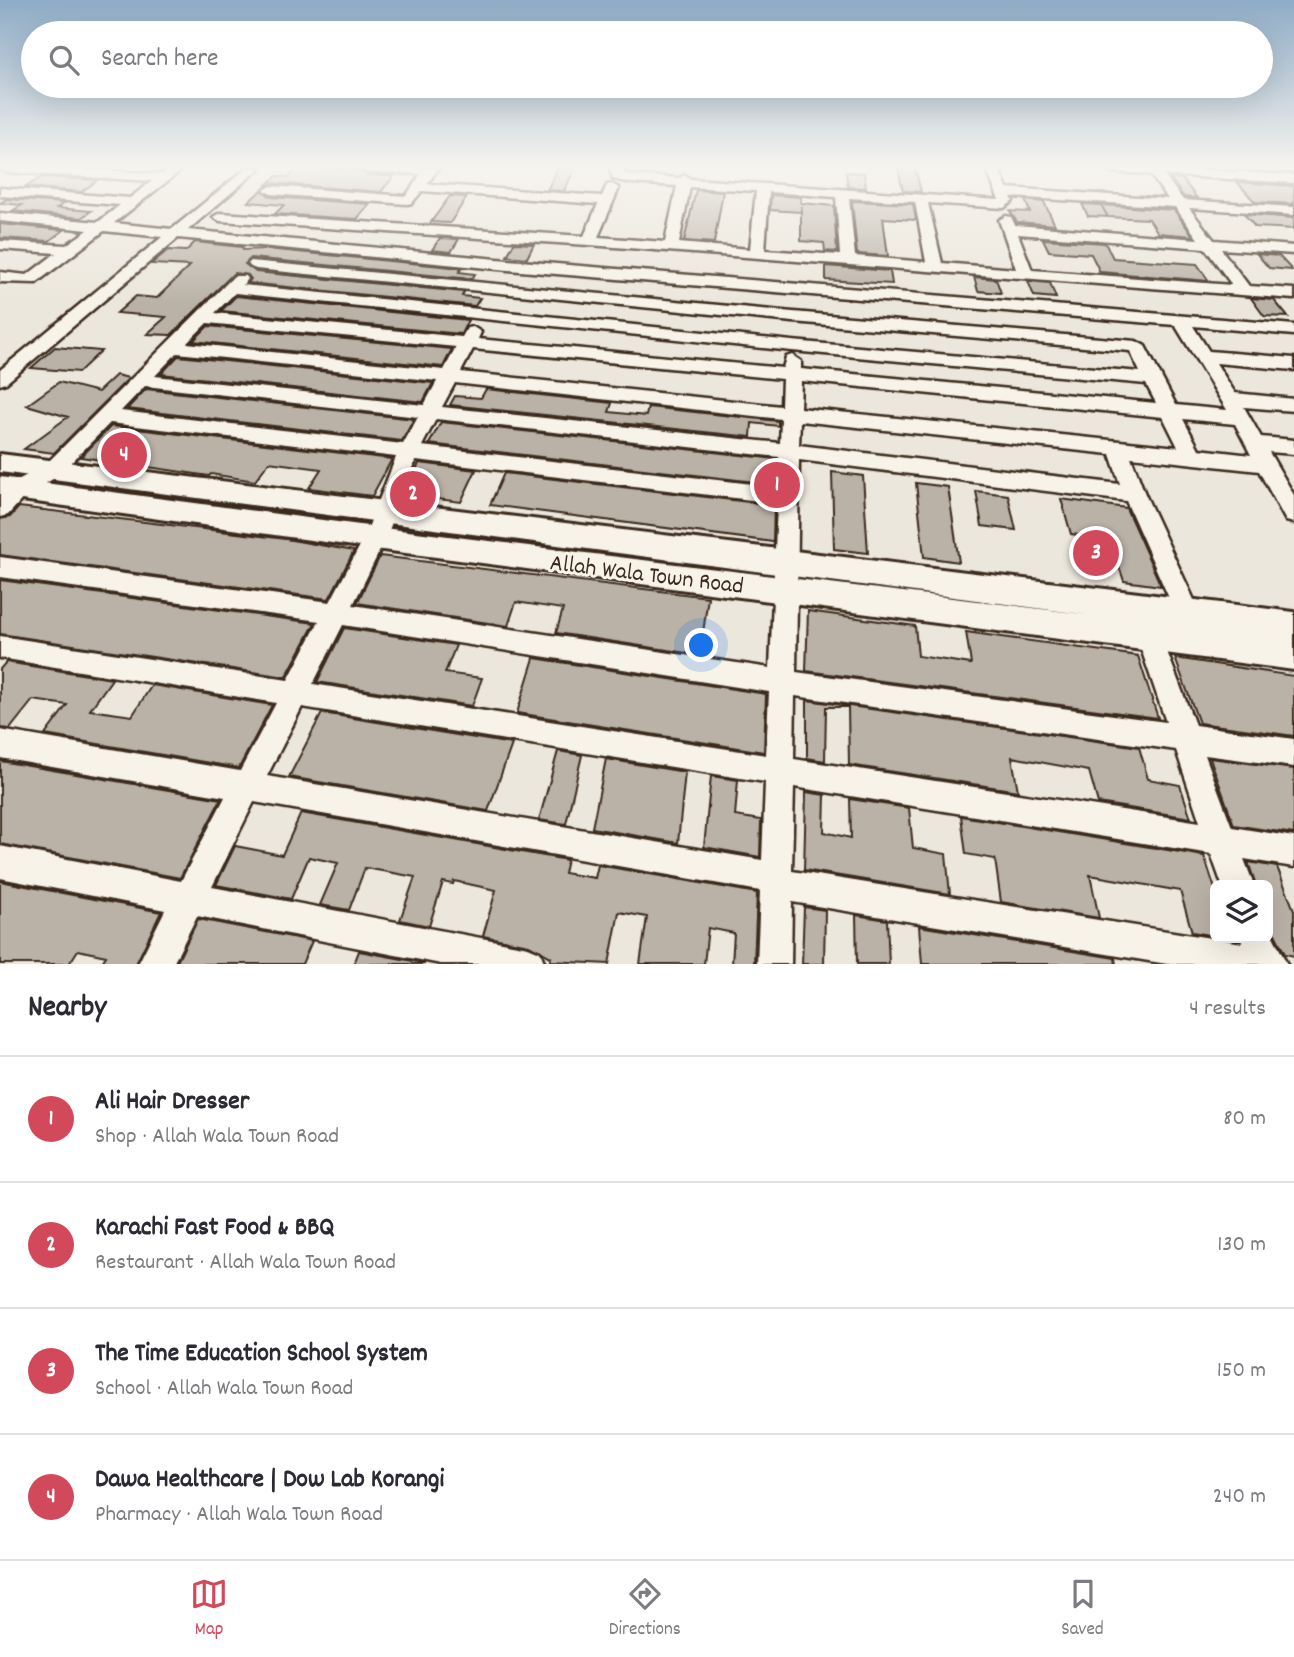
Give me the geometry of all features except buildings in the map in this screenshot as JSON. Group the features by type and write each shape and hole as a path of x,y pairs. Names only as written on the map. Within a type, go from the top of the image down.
{"main road":[{"name":"Allah Wala Town Road","path":"0,463 378,526"},
{"name":"Allah Wala Town Road","path":"6,495 378,526 786,577 1135,608 1294,626"},
{"name":"Allah Wala Town Road","path":"786,577 1152,637 1294,655"}],"street":[{"path":"0,277 30,280 119,213"},
{"path":"0,360 180,213"},
{"path":"0,379 201,213"},
{"path":"386,226 397,213"},
{"path":"589,241 600,213"},
{"path":"670,247 678,213"},
{"path":"757,253 760,213"},
{"path":"844,213 848,260"},
{"path":"923,213 935,267"},
{"path":"1003,213 1026,274"},
{"path":"1186,213 1244,290"},
{"path":"220,216 757,253 1294,295"},
{"path":"0,217 508,265 1294,330"},
{"path":"1008,229 1294,250"},
{"path":"6,495 51,471 278,242"},
{"path":"0,245 70,250"},
{"path":"256,264 793,317 1136,346 1192,454"},
{"path":"155,964 335,613 447,376 508,265"},
{"path":"774,964 793,287"},
{"path":"230,288 792,346 1153,379"},
{"path":"201,317 1241,418"},
{"path":"1181,320 1287,494 1294,515"},
{"path":"173,347 1267,464"},
{"path":"1202,356 1294,364"},
{"path":"141,380 788,451 1134,494"},
{"path":"1229,399 1294,405"},
{"path":"105,416 787,496"},
{"path":"1255,443 1294,447"},
{"path":"1117,446 1134,494 1189,615"},
{"path":"0,567 335,613 781,682 1294,753"},
{"path":"1135,608 1152,637 1236,880"},
{"path":"0,647 1294,852"},
{"path":"0,744 776,881 1267,964"},
{"path":"0,862 528,964"},
{"path":"1259,943 1267,964"}],"place":[{"name":"Dawa Healthcare | Dow Lab Korangi","path":"124,455"},
{"name":"Ali Hair Dresser","path":"777,485"},
{"name":"Karachi Fast Food & BBQ","path":"413,494"},
{"name":"The Time Education School System","path":"1096,553"}]}
